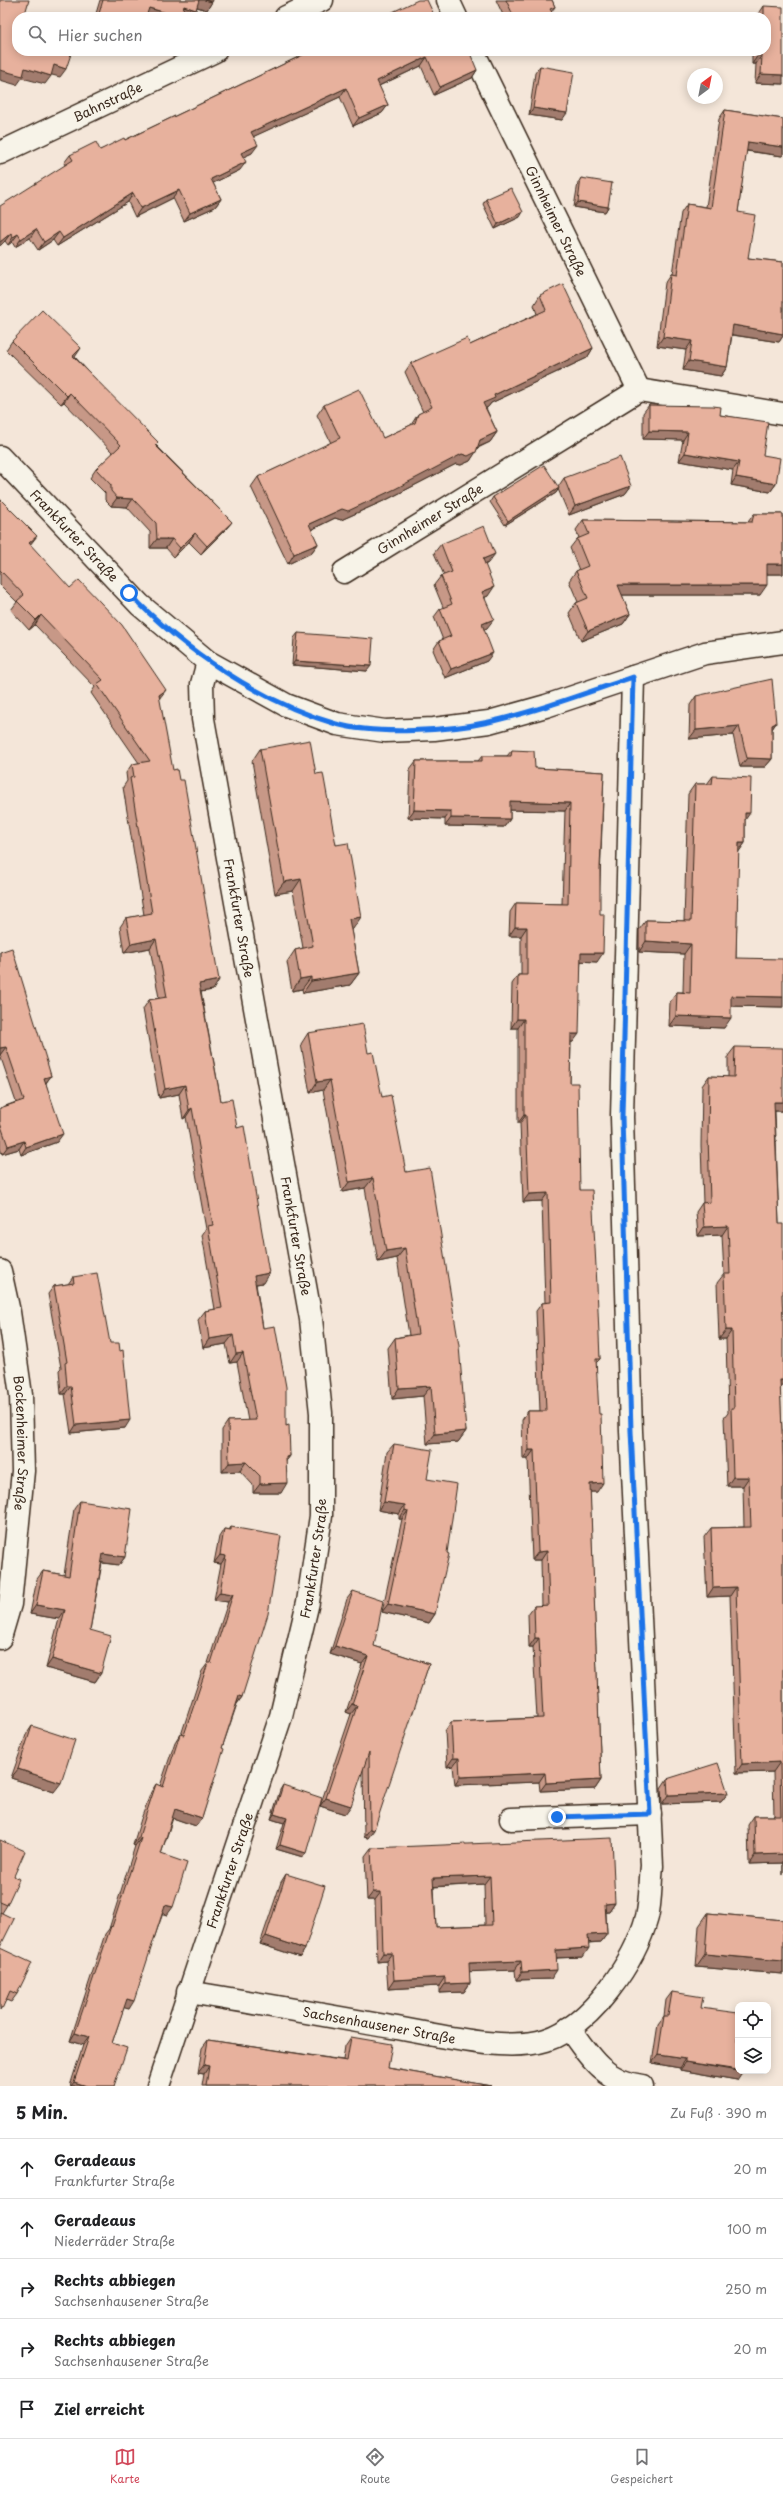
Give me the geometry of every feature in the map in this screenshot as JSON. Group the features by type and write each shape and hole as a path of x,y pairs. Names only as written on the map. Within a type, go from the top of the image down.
{"street":[{"path":"297,12 322,0"},
{"path":"448,0 454,12"},
{"name":"Bahnstraße","path":"0,153 204,56"},
{"name":"Ginnheimer Straße","path":"344,572 639,390 475,56"},
{"path":"639,390 783,414"},
{"name":"Frankfurter Straße","path":"0,457 140,605 208,662 202,684 203,720 311,1319 321,1413 321,1516 308,1602 281,1716 158,2086"},
{"path":"208,662 286,705 337,724 385,731 434,729 488,722 546,706 705,653 783,642"},
{"name":"Sachsenhausener Straße","path":"188,1992 466,2040 514,2045 546,2040 569,2028 592,2008 620,1975 639,1941 647,1915 652,1866 632,1439 622,1117 633,677"},
{"name":"Bockenheimer Straße","path":"0,1271 9,1312 21,1395 23,1471 10,1604 0,1638"},
{"path":"511,1819 650,1814"},
{"path":"569,2028 586,2052 605,2072 624,2084 642,2086"}],"building":[{"path":"0,0 29,0 25,12 12,12 12,56 70,56 66,69 54,65 51,76 25,68 23,76 0,70"},
{"path":"103,0 199,0 196,10 184,6 182,12 163,12 149,8 148,12 99,12"},
{"path":"418,0 427,0 433,12 393,12"},
{"path":"506,0 552,0 555,7 550,9 552,12 512,12"},
{"path":"764,6 783,7 783,75 761,74 762,56 771,56 771,12 764,12"},
{"path":"301,56 471,56 477,70 440,87 427,57 377,81 388,105 359,118 346,88 251,132 258,145 241,153 246,162 211,179 221,199 190,213 179,190 141,208 133,193 63,238 59,232 44,242 36,229 21,239 18,234 13,237 11,233 0,242 0,206 73,160 70,155 96,142 100,150 124,138 125,140"},
{"path":"540,66 574,72 567,113 533,108"},
{"path":"725,110 783,119 783,147 748,142 738,212 755,215 748,258 783,262 783,334 733,325 727,367 689,361 692,341 663,337 671,274 677,275 687,204 711,208"},
{"path":"581,178 612,183 608,207 578,202"},
{"path":"511,188 523,212 498,224 486,199"},
{"path":"563,284 593,348 494,395 495,398 483,403 497,432 480,440 476,452 468,456 462,454 395,489 348,511 342,509 309,524 318,544 294,554 258,477 340,438 324,405 359,389 383,438 415,423 418,414 432,407 411,363 467,338 470,345 546,310 540,295"},
{"path":"42,310 81,348 73,356 158,442 155,445 232,522 207,546 195,533 180,548 172,539 157,539 156,523 133,499 117,498 111,491 111,485 96,469 121,445 70,393 67,396 12,341"},
{"path":"649,405 721,407 720,415 768,422 763,455 780,458 776,484 736,477 739,462 685,453 688,432 649,431"},
{"path":"620,457 631,486 575,506 564,478"},
{"path":"544,465 559,488 508,521 493,497"},
{"path":"0,499 37,536 29,543 70,588 79,580 122,625 166,690 159,695 173,770 177,769 179,780 184,780 219,980 199,984 221,1101 232,1099 237,1128 244,1126 269,1273 254,1276 263,1328 275,1326 286,1387 286,1426 289,1425 290,1456 286,1457 287,1483 260,1484 260,1476 246,1462 229,1463 228,1421 256,1420 243,1353 236,1354 233,1335 209,1339 205,1311 222,1308 208,1226 213,1225 192,1108 189,1110 185,1085 165,1089 149,1000 167,997 156,939 131,944 126,918 152,913 130,778 134,777 132,764 150,761 97,684 103,680 41,615 36,620 17,601 24,595 0,570"},
{"path":"754,514 783,514 783,564 767,564 767,585 618,585 630,614 588,631 576,603 588,598 576,571 588,566 577,539 589,534 583,520 752,522"},
{"path":"484,526 495,554 483,559 494,587 482,592 494,619 482,624 493,653 451,669 439,641 451,636 440,609 452,604 441,576 452,572 441,544"},
{"path":"298,633 373,639 371,666 295,661"},
{"path":"772,679 776,723 772,725 772,759 747,758 739,726 696,730 696,696"},
{"path":"310,740 316,774 323,773 336,845 348,843 361,917 349,919 359,973 311,981 311,977 300,979 295,950 313,946 301,879 284,882 260,749"},
{"path":"512,750 534,751 535,768 604,772 600,869 600,914 604,914 603,953 581,953 579,1034 571,1034 570,1083 578,1083 580,1190 592,1190 597,1286 600,1359 596,1359 599,1414 601,1414 603,1483 590,1484 601,1780 546,1783 545,1773 460,1777 459,1758 453,1758 451,1722 543,1718 539,1638 535,1638 534,1606 549,1605 547,1551 538,1552 534,1450 529,1450 528,1411 546,1411 542,1303 551,1302 548,1193 529,1194 526,1115 524,1115 524,1019 517,1019 518,975 527,975 527,927 515,927 516,903 568,904 570,803 510,801 510,819 451,818 451,811 414,810 416,761 482,761 482,756 511,756"},
{"path":"713,776 751,778 750,813 745,813 745,843 739,843 736,958 783,959 783,997 731,996 731,1018 676,1016 677,992 690,993 691,944 646,941 646,920 691,921 695,784 712,784"},
{"path":"12,948 51,1076 44,1078 63,1134 26,1147 24,1141 8,1146 0,1123 0,1108 24,1100 6,1047 0,1048 0,952"},
{"path":"363,1024 368,1053 373,1052 382,1097 391,1095 406,1172 430,1168 459,1346 466,1431 435,1434 431,1386 399,1388 395,1338 418,1334 405,1248 386,1251 373,1178 349,1182 330,1080 317,1082 308,1033"},
{"path":"735,1047 783,1048 783,1102 774,1102 779,1224 783,1224 783,1380 780,1380 783,1457 783,1854 755,1855 754,1816 781,1816 780,1762 742,1764 736,1587 713,1588 711,1528 751,1527 749,1477 733,1477 731,1408 734,1408 732,1330 726,1330 724,1274 730,1274 728,1226 704,1227 702,1203 710,1202 708,1136 709,1076 734,1077"},
{"path":"97,1273 110,1343 119,1343 120,1351 123,1350 130,1420 76,1425 71,1386 67,1386 65,1363 67,1362 54,1286 74,1283 73,1277"},
{"path":"394,1444 432,1450 427,1479 457,1484 447,1553 449,1554 435,1614 388,1604 408,1511 405,1510 405,1505 384,1502"},
{"path":"80,1501 132,1509 125,1557 103,1554 90,1630 111,1636 101,1673 52,1659 65,1610 36,1605 43,1571 69,1576"},
{"path":"231,1527 281,1536 268,1614 242,1697 239,1696 222,1748 224,1749 202,1818 175,1809 161,1854 187,1863 173,1907 165,1905 134,2001 127,1999 112,2043 127,2048 114,2086 87,2086 74,2082 89,2037 75,2033 141,1838 139,1837 156,1784 163,1787 180,1734 184,1735 208,1663 211,1663 233,1594 220,1592 226,1556 220,1555 224,1529 231,1530"},
{"path":"353,1591 383,1601 374,1646 429,1664 374,1830 370,1829 369,1752 351,1806 326,1798 357,1706 352,1704 368,1656 335,1646"},
{"path":"32,1726 75,1740 61,1783 18,1769"},
{"path":"718,1763 728,1793 668,1795 667,1779"},
{"path":"283,1785 322,1798 306,1853 280,1845 287,1818 274,1814"},
{"path":"612,1838 615,1903 605,1904 607,1934 588,1935 589,1948 556,1950 557,1970 522,1972 521,1961 469,1963 470,1983 445,1984 445,1977 394,1980 392,1953 383,1953 381,1892 373,1892 371,1848","holes":["490,1876 492,1925 436,1927 433,1878"]},
{"path":"0,1840 25,1851 14,1876 19,1879 7,1905 0,1902"},
{"path":"286,1874 325,1886 305,1949 266,1936"},
{"path":"0,1912 14,1919 0,1947"},
{"path":"708,1913 783,1920 783,1961 705,1954"},
{"path":"0,1948 32,1963 17,1994 10,1991 2,2009 0,2008"},
{"path":"672,1992 703,1997 701,2008 735,2013 735,2070 686,2062 686,2059 658,2055 664,2016 668,2016"},
{"path":"351,2037 392,2044 388,2068 491,2086 206,2086 209,2066 204,2065 208,2040 347,2061"}],"route":[{"path":"129,593 140,605 208,662 286,705 337,724 385,731 434,729 488,722 546,706 633,677 622,1117 631,1431 650,1814 557,1817"}]}
